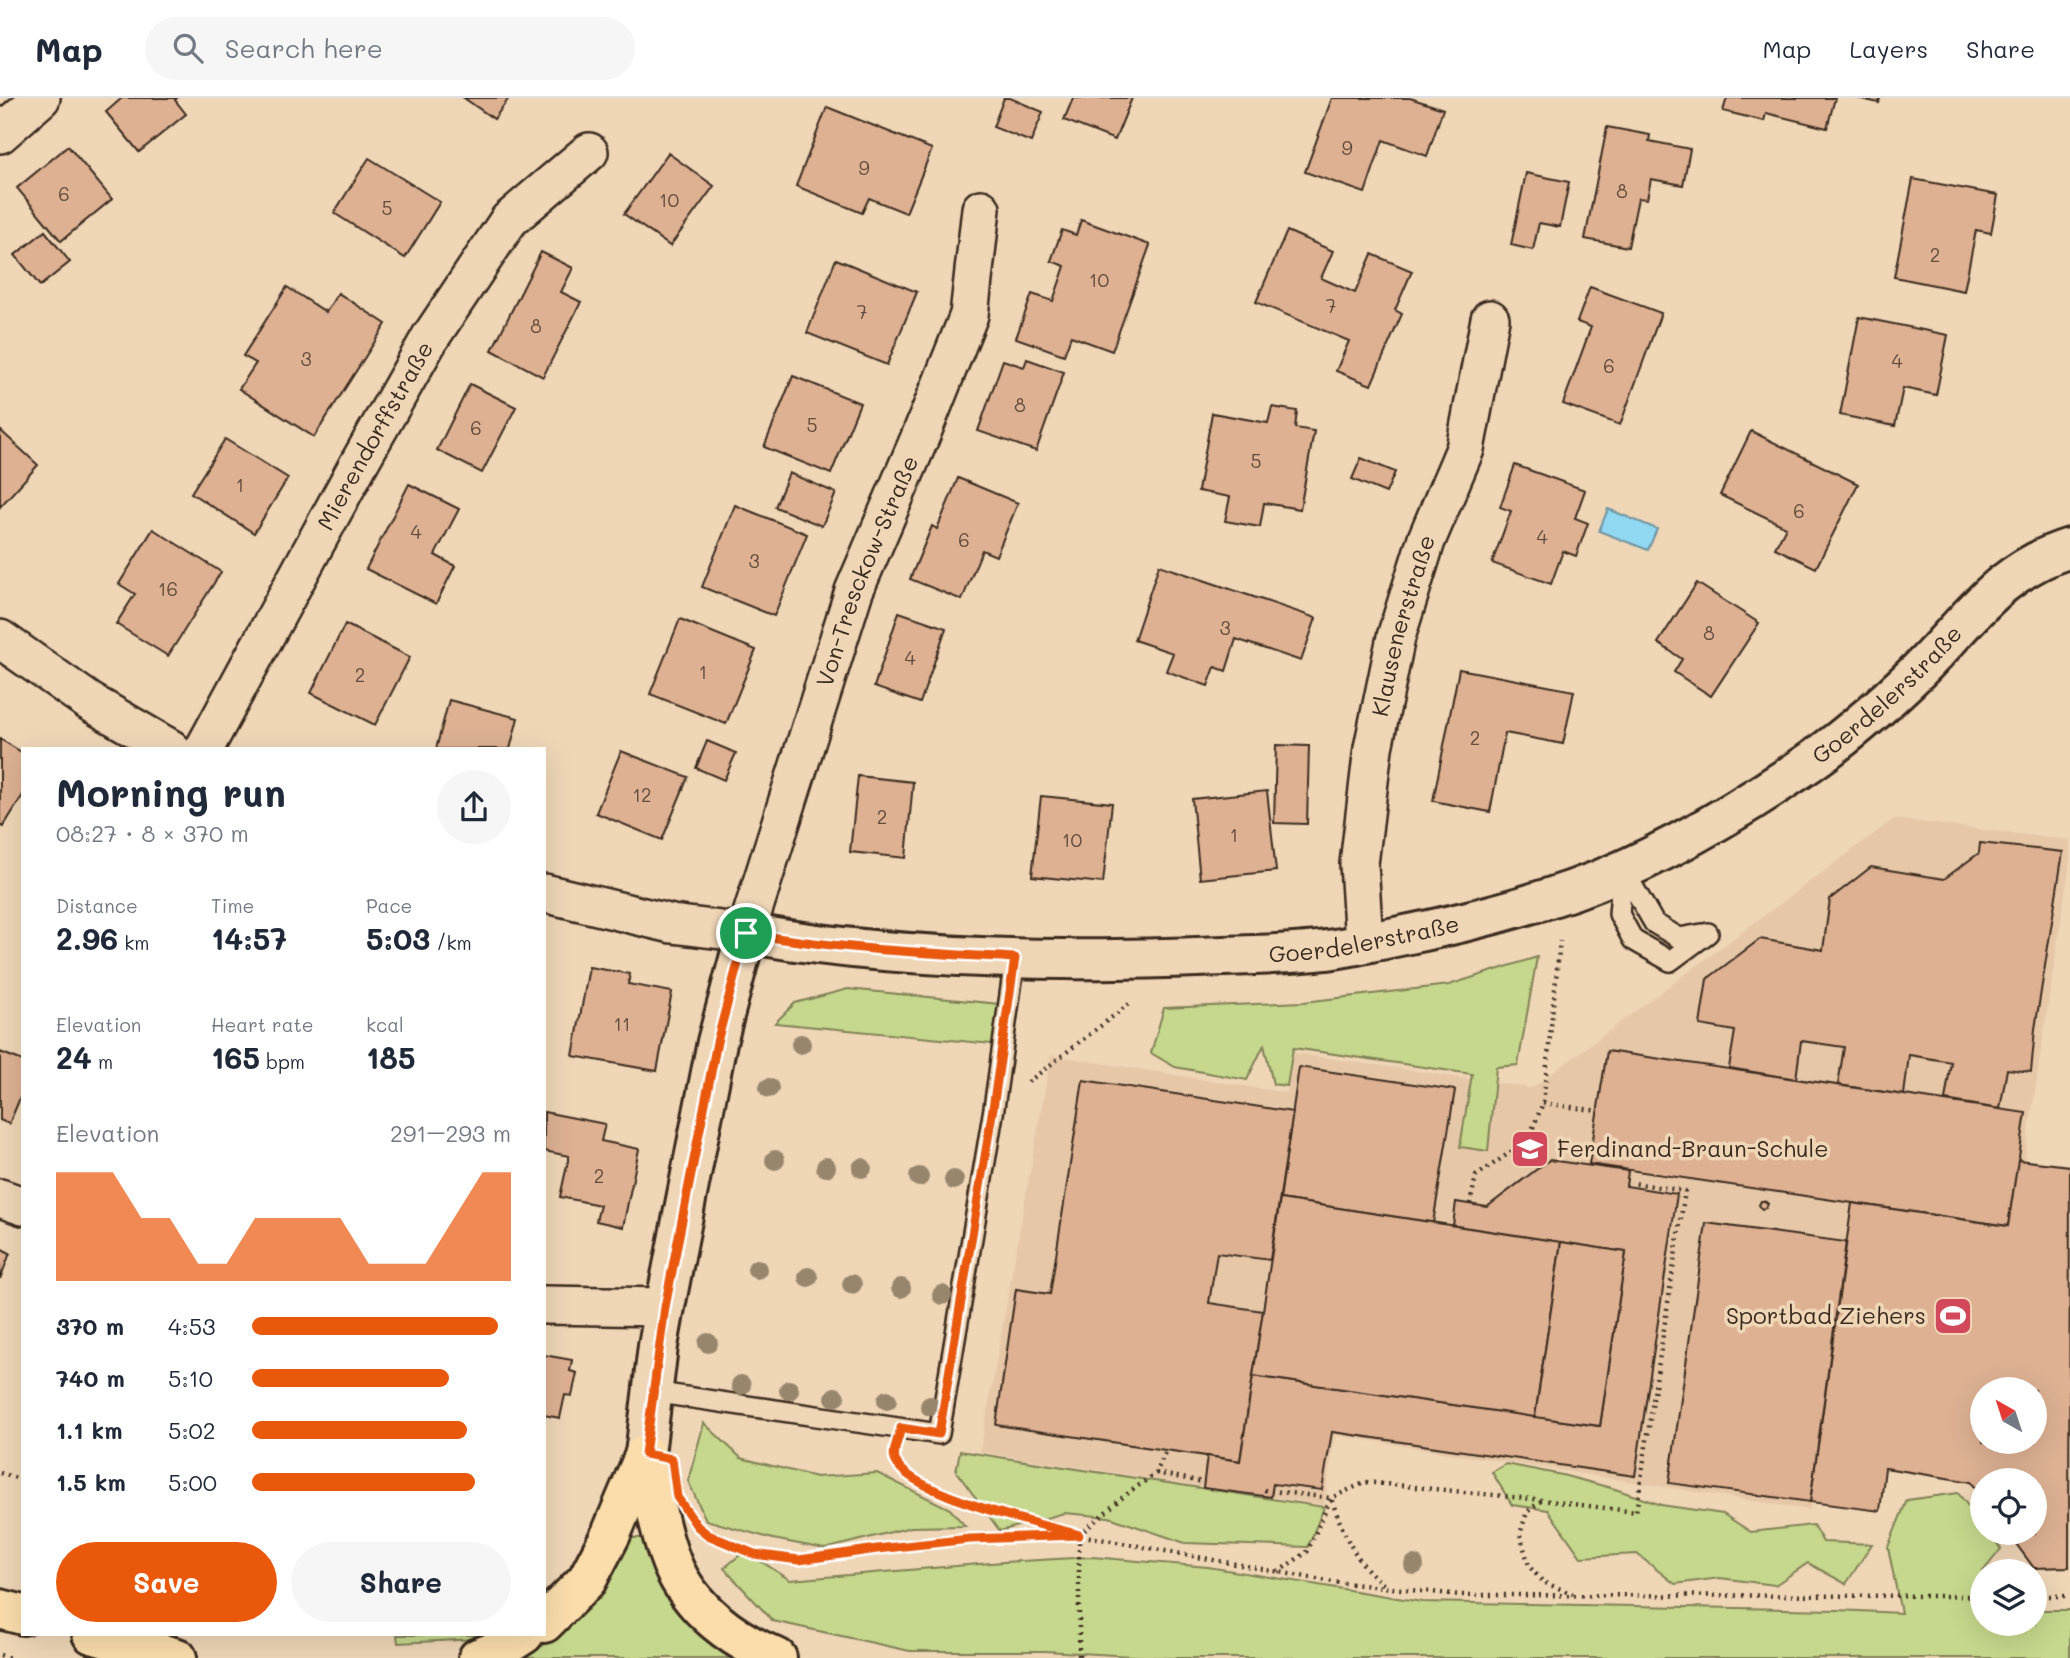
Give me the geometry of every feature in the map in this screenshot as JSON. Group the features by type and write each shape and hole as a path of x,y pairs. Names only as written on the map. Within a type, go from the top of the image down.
{"highway":[{"path":"546,1621 587,1580 611,1534 645,1454"},
{"path":"645,1454 663,1538 684,1587 726,1631 777,1658"},
{"path":"0,1609 21,1614"},
{"path":"99,1636 177,1658"},
{"path":"478,1658 499,1650 521,1636"}],"main road":[{"name":"Goerdelerstraße","path":"746,933 862,949 1015,958 1132,960 1328,950 1467,922 1527,905 1576,889 1623,869 1732,813 1801,769 1874,713 1944,645 1970,614 2012,575 2031,563 2070,548"},
{"path":"645,1454 665,1307 717,1042 746,933"}],"street":[{"path":"0,134 41,98"},
{"name":"Mierendorffstraße","path":"205,747 430,338 509,220 589,152"},
{"name":"Von-Tresckow-Straße","path":"746,933 854,591 969,315 981,209"},
{"name":"Klausenerstraße","path":"1364,943 1359,864 1375,736 1396,637 1426,541 1465,449 1490,319"},
{"path":"0,639 90,702 168,747"},
{"name":"Goerdelerstraße","path":"546,893 672,924 746,933"},
{"path":"0,1198 21,1205"},
{"path":"546,1305 665,1307"}],"lane":[{"path":"1623,869 1654,923 1679,938 1708,933 1670,961 1633,940 1619,914 1623,869"},
{"path":"652,1392 939,1434 1015,958"}],"path":[{"path":"1470,1204 1476,1176 1528,1140 1543,1103 1560,941"},
{"path":"993,1108 1129,1004"},
{"path":"1543,1103 1598,1111"},
{"path":"1264,1490 1331,1498 1366,1482 1636,1512 1685,1191 1633,1183"},
{"path":"901,1428 895,1459 905,1473 949,1497 1079,1535 1333,1582 1460,1595 1970,1596"},
{"path":"697,1526 708,1535 754,1554 799,1560 970,1539 1079,1535 1156,1473 1166,1450"},
{"path":"0,1473 21,1479"},
{"path":"1156,1473 1203,1482"},
{"path":"1278,1572 1307,1552 1331,1498"},
{"path":"1331,1498 1345,1537 1371,1575 1388,1588"},
{"path":"1542,1500 1527,1512 1520,1534 1528,1566 1543,1582 1577,1596"},
{"path":"1079,1535 1079,1658"},
{"path":"2047,1596 2070,1595"},
{"path":"0,1656 10,1658"}],"shaded area":[{"name":"Ferdinand-Braun-Schule","path":"1894,819 2070,840 2070,861 2014,1229 1852,1204 1810,1510 1335,1435 1324,1505 980,1452 1051,1055 1287,1093 1294,1053 1532,1088"}],"green space":[{"path":"1537,957 1518,1065 1496,1067 1488,1151 1460,1147 1472,1074 1293,1048 1287,1086 1273,1084 1264,1045 1247,1080 1175,1067 1151,1053 1164,1008 1304,1002 1449,985"},
{"path":"848,989 999,1004 992,1044 775,1023 795,1003"},
{"path":"704,1423 741,1458 816,1477 877,1473 950,1509 965,1526 911,1527 825,1549 773,1539 706,1520 688,1481"},
{"path":"960,1451 1324,1507 1308,1547 1185,1543 1109,1517 1064,1513 1000,1531 956,1471"},
{"path":"1506,1464 1615,1489 1661,1505 1723,1514 1751,1532 1813,1525 1823,1542 1872,1544 1846,1584 1808,1563 1775,1585 1720,1578 1675,1584 1637,1554 1581,1557 1548,1510 1512,1505 1492,1472"},
{"path":"1958,1493 1970,1508 1970,1545 1998,1545 2001,1549 1993,1559 1970,1559 1970,1636 2047,1636 2047,1610 2070,1610 2070,1658 1167,1658 1045,1651 910,1651 773,1621 724,1568 745,1551 790,1580 1092,1557 1208,1567 1422,1602 1901,1613 1888,1547 1907,1500"},
{"path":"632,1538 648,1538 738,1658 525,1658 559,1633 588,1606 612,1576"},
{"path":"397,1636 486,1636 478,1639 398,1643"}],"water":[{"path":"1608,509 1657,529 1648,550 1599,531"}],"building":[{"path":"122,98 177,98 175,100 186,114 139,152 106,112"},
{"path":"464,98 509,98 494,119"},
{"path":"1004,98 1043,112 1031,142 993,127"},
{"path":"1073,98 1132,98 1115,140 1064,120"},
{"path":"1332,98 1410,98 1443,109 1427,156 1383,140 1365,193 1305,172"},
{"path":"1727,98 1835,98 1827,128 1766,113 1764,121 1723,111"},
{"path":"1857,98 1880,98 1879,103"},
{"path":"827,107 932,149 906,213 869,198 862,213 796,186"},
{"path":"1607,127 1650,135 1649,141 1690,149 1683,185 1651,179 1647,199 1638,198 1628,247 1585,239"},
{"path":"68,146 112,199 61,241 17,188"},
{"path":"668,153 714,186 670,246 624,214"},
{"path":"369,158 440,202 405,258 334,213"},
{"path":"1526,173 1569,182 1560,227 1539,223 1533,250 1511,245"},
{"path":"1913,179 1998,195 1991,233 1976,230 1964,291 1894,277"},
{"path":"1081,220 1150,245 1112,351 1071,336 1064,355 1016,338 1032,294 1053,301 1065,266 1051,261 1062,230 1076,235"},
{"path":"45,231 70,262 40,286 15,255"},
{"path":"1287,231 1333,251 1321,278 1355,293 1372,254 1412,271 1395,310 1402,314 1371,385 1336,371 1349,341 1256,302"},
{"path":"541,252 573,268 561,292 581,302 543,377 492,350"},
{"path":"836,259 917,292 887,365 807,333"},
{"path":"287,287 326,312 338,293 386,324 314,437 239,389 256,363 243,356"},
{"path":"1590,287 1661,313 1620,425 1563,404 1591,327 1577,322"},
{"path":"1859,317 1948,335 1936,395 1903,388 1895,426 1840,415"},
{"path":"1027,359 1064,372 1036,451 978,431 1003,360 1024,367"},
{"path":"793,376 860,403 831,474 764,447"},
{"path":"470,384 516,407 482,473 437,450"},
{"path":"1272,407 1297,411 1295,428 1314,431 1300,509 1264,503 1260,527 1225,521 1230,497 1198,491 1212,413 1268,423"},
{"path":"0,430 38,465 0,507"},
{"path":"1751,431 1858,484 1816,568 1775,548 1786,527 1720,495"},
{"path":"225,439 288,478 254,533 191,493"},
{"path":"1361,458 1395,472 1386,493 1352,479"},
{"path":"1515,465 1585,490 1575,518 1588,523 1576,556 1563,551 1551,584 1492,563 1511,511 1500,507"},
{"path":"789,473 836,493 822,526 775,507"},
{"path":"958,478 1018,503 996,556 982,550 962,600 910,579 932,526 937,529"},
{"path":"409,484 459,509 435,555 455,566 436,604 366,569"},
{"path":"735,505 807,534 774,616 702,587"},
{"path":"153,529 221,572 168,656 116,624 135,594 119,584"},
{"path":"1159,565 1316,618 1301,661 1236,639 1226,671 1215,667 1208,686 1166,671 1173,653 1134,640"},
{"path":"1697,583 1759,623 1711,696 1674,672 1682,659 1658,643"},
{"path":"899,612 946,628 920,703 874,687"},
{"path":"680,619 756,650 726,724 650,694"},
{"path":"345,624 410,657 375,725 311,693"},
{"path":"1459,669 1574,691 1563,744 1505,733 1490,812 1433,801"},
{"path":"449,700 518,718 511,747 437,747"},
{"path":"0,739 21,752 21,798 3,827 0,825"},
{"path":"707,741 736,753 724,780 696,768"},
{"path":"1276,745 1309,746 1307,824 1274,823"},
{"path":"621,751 688,777 662,840 596,813"},
{"path":"858,776 913,782 906,858 850,852"},
{"path":"1267,791 1276,871 1200,879 1192,799"},
{"path":"1041,796 1112,803 1103,883 1032,876"},
{"path":"1980,843 2063,852 2035,1029 2031,1072 2007,1069 2000,1109 1945,1100 1951,1062 1909,1055 1904,1095 1838,1085 1844,1047 1801,1041 1796,1079 1729,1068 1735,1031 1700,1025 1707,979 1760,939 1823,950 1830,899 1871,867 1944,879 1979,853"},
{"path":"589,967 630,974 628,984 672,992 657,1071 573,1056"},
{"path":"1607,1051 2026,1113 2008,1226 1589,1164"},
{"path":"0,1052 21,1060 21,1096 9,1124 0,1120"},
{"path":"1299,1067 1455,1090 1433,1223 1280,1199"},
{"path":"1083,1080 1293,1112 1270,1260 1217,1253 1209,1303 1263,1311 1240,1461 996,1425 1016,1289 1050,1294"},
{"path":"546,1112 605,1124 601,1141 639,1149 623,1227 596,1221 600,1205 560,1197 569,1156 546,1151"},
{"path":"1549,1160 1628,1171 1626,1186 1677,1194 1635,1476 1332,1432 1322,1490 1273,1484 1271,1497 1203,1488 1207,1456 1240,1461 1253,1376 1600,1426 1626,1252 1453,1226 1456,1202 1487,1207"},
{"name":"Sportbad Ziehers","path":"2018,1160 2070,1166 2069,1567 2047,1568 2047,1559 2027,1559 2017,1545 2047,1545 2047,1468 1970,1468 1970,1482 1885,1468 1880,1511 1810,1502 1852,1203 2008,1226"},
{"path":"1280,1199 1561,1242 1535,1417 1253,1376"},
{"path":"1761,1201 1768,1204 1766,1208 1762,1209 1759,1205"},
{"path":"1706,1223 1846,1242 1810,1502 1669,1483"},
{"path":"1561,1242 1626,1252 1600,1426 1535,1417"},
{"path":"0,1248 10,1253 0,1279"},
{"path":"546,1355 572,1360 570,1371 577,1373 572,1396 565,1395 560,1418 546,1415"}],"place":[{"name":"Ferdinand-Braun-Schule","path":"1530,1149"},
{"name":"Sportbad Ziehers","path":"1953,1316"}],"route":[{"path":"746,933 862,949 1015,958 939,1434 901,1428 894,1455 905,1473 949,1497 1079,1535 970,1539 799,1560 754,1554 708,1535 697,1526 677,1497 672,1459 645,1454 665,1307 717,1042 746,933"}]}
